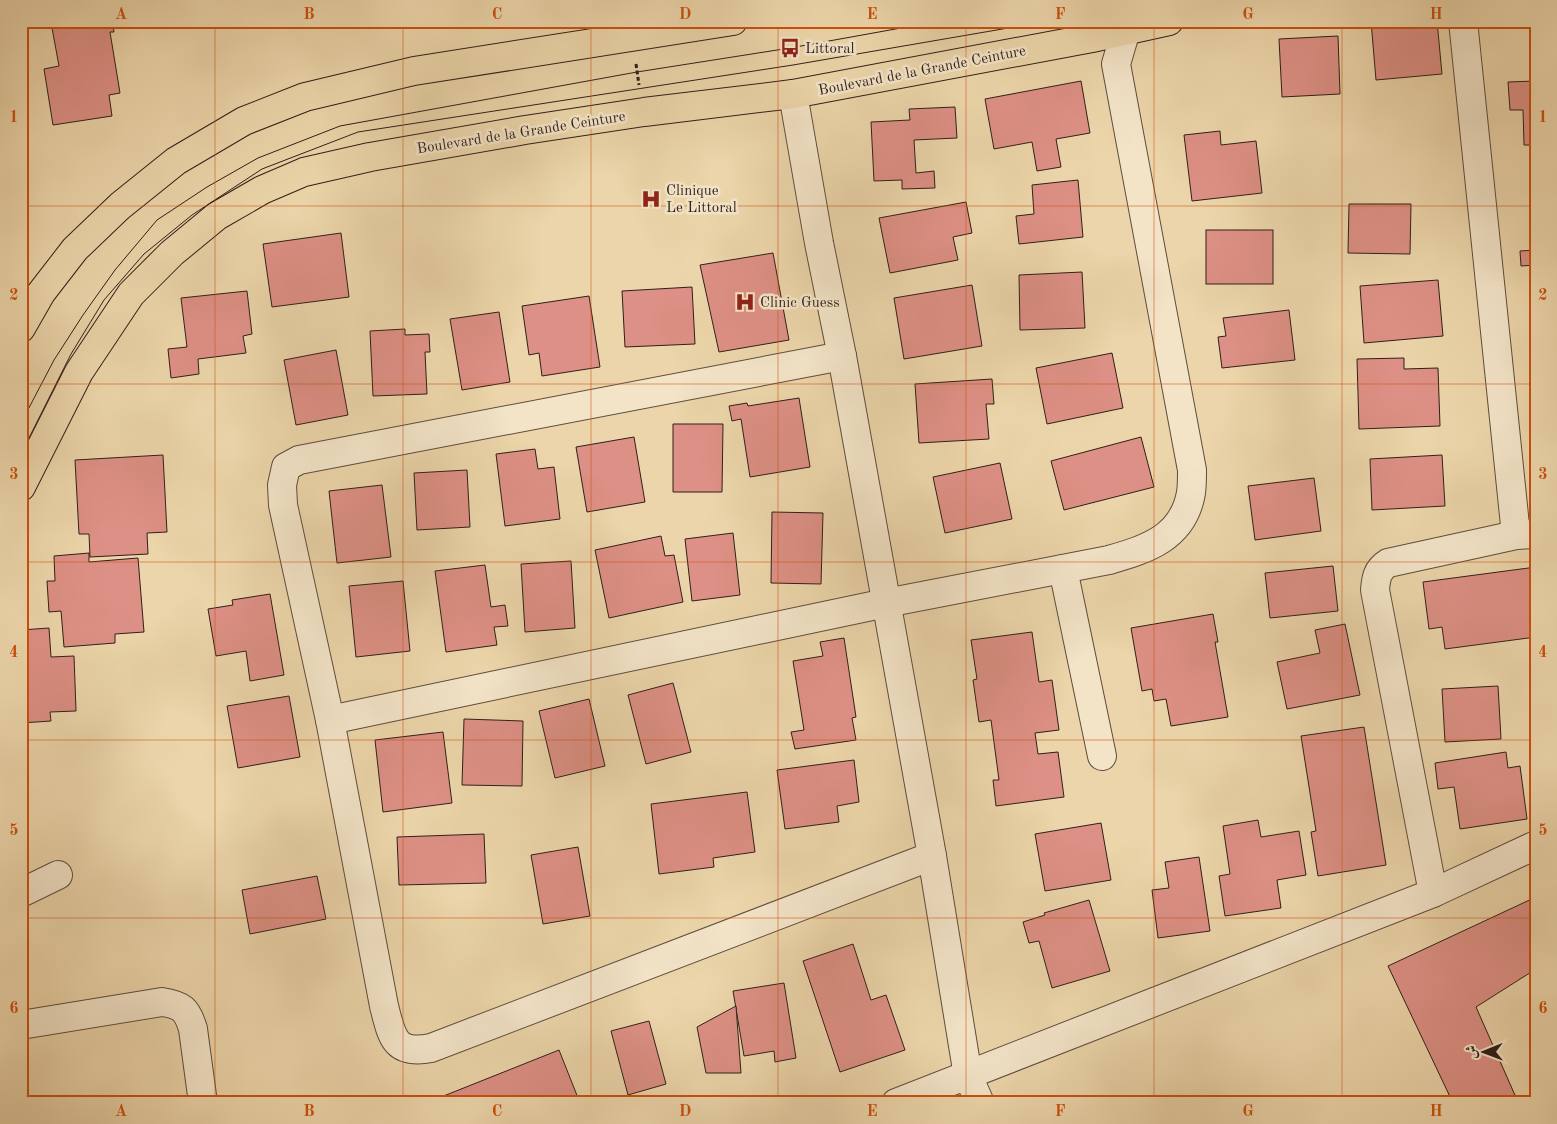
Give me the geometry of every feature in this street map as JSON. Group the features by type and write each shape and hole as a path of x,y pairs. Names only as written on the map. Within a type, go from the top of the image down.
{"main road":[{"path":"21,328 31,296 75,249 120,206 176,161 244,121 305,97 414,71 734,21"},
{"name":"Boulevard de la Grande Ceinture","path":"21,487 79,372 131,294 172,253 217,216 262,190 304,172 370,156 525,130 644,112 792,94 1091,30 1169,21"}],"street":[{"path":"1433,893 1375,590 1376,579 1379,571 1388,563 1526,534 1464,21"},
{"path":"330,720 886,603 1109,560 1144,550 1168,536 1184,516 1191,493 1192,470 1116,64 1126,26"},
{"path":"1091,30 1116,64"},
{"path":"792,94 842,356 932,856 968,1076 980,1103"},
{"path":"842,356 299,460 286,467 282,485 284,505 330,720 386,1014 390,1031 400,1046 409,1050 431,1048 932,856"},
{"path":"1063,569 1102,756"},
{"path":"896,1103 1433,893 1536,846"},
{"path":"21,893 58,875"},
{"path":"21,1025 162,1002 176,1004 183,1008 190,1018 193,1028 203,1103"}],"path":[{"path":"632,38 644,112"}],"building":[{"path":"74,21 112,21 114,32 110,32 120,93 109,95 112,116 53,125 44,69 59,66 52,28 75,24"},
{"path":"1371,21 1437,21 1442,74 1376,80"},
{"path":"1338,36 1340,94 1282,97 1279,39"},
{"path":"1081,81 1090,133 1056,139 1061,167 1037,171 1032,142 994,149 985,99"},
{"path":"1536,81 1536,145 1524,145 1523,110 1510,110 1508,82"},
{"path":"955,107 957,138 914,140 916,173 934,171 935,188 902,189 902,180 874,181 871,122 910,120 909,109"},
{"path":"1220,131 1221,145 1256,141 1262,193 1192,201 1184,135"},
{"path":"1078,180 1083,237 1019,244 1016,216 1034,214 1032,185"},
{"path":"966,202 972,233 953,237 958,260 890,273 879,218"},
{"path":"1349,204 1411,204 1410,254 1348,253"},
{"path":"1206,230 1273,230 1273,284 1206,284"},
{"path":"341,233 349,297 272,307 263,244"},
{"path":"1536,250 1536,265 1521,266 1520,251"},
{"path":"773,253 789,340 719,352 700,265"},
{"path":"1082,272 1085,328 1020,330 1019,275"},
{"path":"1438,280 1443,336 1364,343 1360,286"},
{"path":"972,285 982,346 904,359 894,298"},
{"path":"692,287 695,344 625,347 622,291"},
{"path":"247,291 252,334 243,336 246,353 198,359 199,374 171,378 168,349 187,347 181,298"},
{"path":"589,296 600,367 542,376 539,353 529,355 522,306"},
{"path":"1289,310 1295,360 1222,368 1218,337 1226,336 1223,318"},
{"path":"499,312 510,382 462,390 450,319"},
{"path":"405,329 405,335 429,334 430,352 425,352 427,394 373,396 370,331"},
{"path":"336,350 348,415 296,425 284,360"},
{"path":"1112,353 1123,408 1047,424 1036,368"},
{"path":"1404,358 1404,369 1438,368 1440,426 1359,429 1357,359"},
{"path":"992,379 994,404 986,404 989,439 919,443 915,384"},
{"path":"799,398 810,467 750,477 741,419 732,421 729,406 747,403 748,406"},
{"path":"673,424 723,424 722,492 673,492"},
{"path":"634,437 645,502 587,512 576,447"},
{"path":"1141,437 1154,487 1064,510 1051,461"},
{"path":"535,449 538,469 554,467 560,519 505,526 496,454"},
{"path":"163,455 167,532 147,533 148,554 90,557 89,534 79,534 75,460"},
{"path":"1442,455 1445,506 1372,510 1370,459"},
{"path":"1000,463 1012,519 945,533 933,477"},
{"path":"467,470 470,527 417,530 414,473"},
{"path":"1314,478 1321,531 1255,540 1248,486"},
{"path":"382,485 391,557 337,563 329,491"},
{"path":"772,512 823,513 821,584 771,583"},
{"path":"733,533 740,595 692,601 685,539"},
{"path":"661,536 665,556 674,555 683,602 609,618 595,550"},
{"path":"89,553 89,562 138,558 144,632 115,634 115,643 64,647 61,611 49,612 47,581 55,581 54,556"},
{"path":"571,561 575,628 525,632 521,564"},
{"path":"485,565 491,607 505,605 508,626 494,627 497,645 446,652 435,571"},
{"path":"1333,566 1338,611 1270,618 1265,573"},
{"path":"1536,567 1536,637 1445,649 1442,627 1429,629 1423,582"},
{"path":"403,581 410,651 356,657 349,586"},
{"path":"270,594 284,675 250,681 246,651 216,656 208,609 233,605 232,600"},
{"path":"1213,614 1218,642 1215,642 1228,717 1171,726 1166,699 1154,701 1152,689 1142,691 1131,628"},
{"path":"1345,624 1360,695 1287,709 1277,662 1320,653 1315,630"},
{"path":"49,628 51,657 74,656 76,711 50,712 51,721 21,723 21,630"},
{"path":"1032,632 1039,682 1052,680 1059,730 1035,733 1038,754 1058,752 1064,797 996,806 993,780 999,780 991,720 979,722 973,680 977,679 971,640"},
{"path":"844,638 856,717 852,718 856,740 795,749 791,732 804,730 793,661 823,656 820,642"},
{"path":"673,683 691,752 646,764 628,695"},
{"path":"1498,686 1501,739 1445,742 1442,689"},
{"path":"289,696 300,757 238,768 227,706"},
{"path":"589,699 605,766 555,778 539,711"},
{"path":"464,719 523,721 522,786 462,785"},
{"path":"1364,727 1386,865 1318,876 1311,832 1316,831 1301,736"},
{"path":"443,732 452,803 383,812 375,740"},
{"path":"1506,752 1508,768 1520,766 1527,819 1460,829 1454,787 1438,789 1435,763"},
{"path":"854,760 859,802 837,806 839,822 785,829 777,770"},
{"path":"747,792 755,852 713,858 714,867 659,874 651,804"},
{"path":"1258,820 1261,837 1299,831 1306,875 1277,880 1281,908 1225,916 1219,876 1230,874 1223,826"},
{"path":"1101,823 1111,880 1045,891 1035,834"},
{"path":"484,834 486,883 399,885 397,837"},
{"path":"578,847 590,916 543,924 531,855"},
{"path":"1199,857 1210,931 1158,938 1152,890 1169,888 1165,862"},
{"path":"317,876 326,919 250,934 242,890"},
{"path":"1536,897 1536,969 1476,1007 1518,1102 1453,1103 1388,966"},
{"path":"1089,900 1110,971 1052,988 1039,941 1029,943 1023,922 1045,915 1044,913"},
{"path":"853,944 871,1000 886,995 905,1050 840,1072 803,961"},
{"path":"784,983 796,1058 775,1062 774,1051 744,1056 733,991"},
{"path":"736,1006 741,1073 706,1073 697,1027"},
{"path":"649,1021 666,1084 628,1095 611,1031"},
{"path":"559,1050 580,1103 426,1103"}],"tram line":[{"path":"21,423 54,360 83,315 115,270 157,220 207,187 258,158 340,126 637,72 790,48 940,21"},
{"path":"21,454 71,354 104,300 144,254 192,215 262,169 358,132 793,65 1049,21"}],"place":[{"name":"Littoral","path":"790,48"},
{"name":"Clinique Le Littoral","path":"651,199"},
{"name":"Clinic Guess","path":"745,302"}]}
